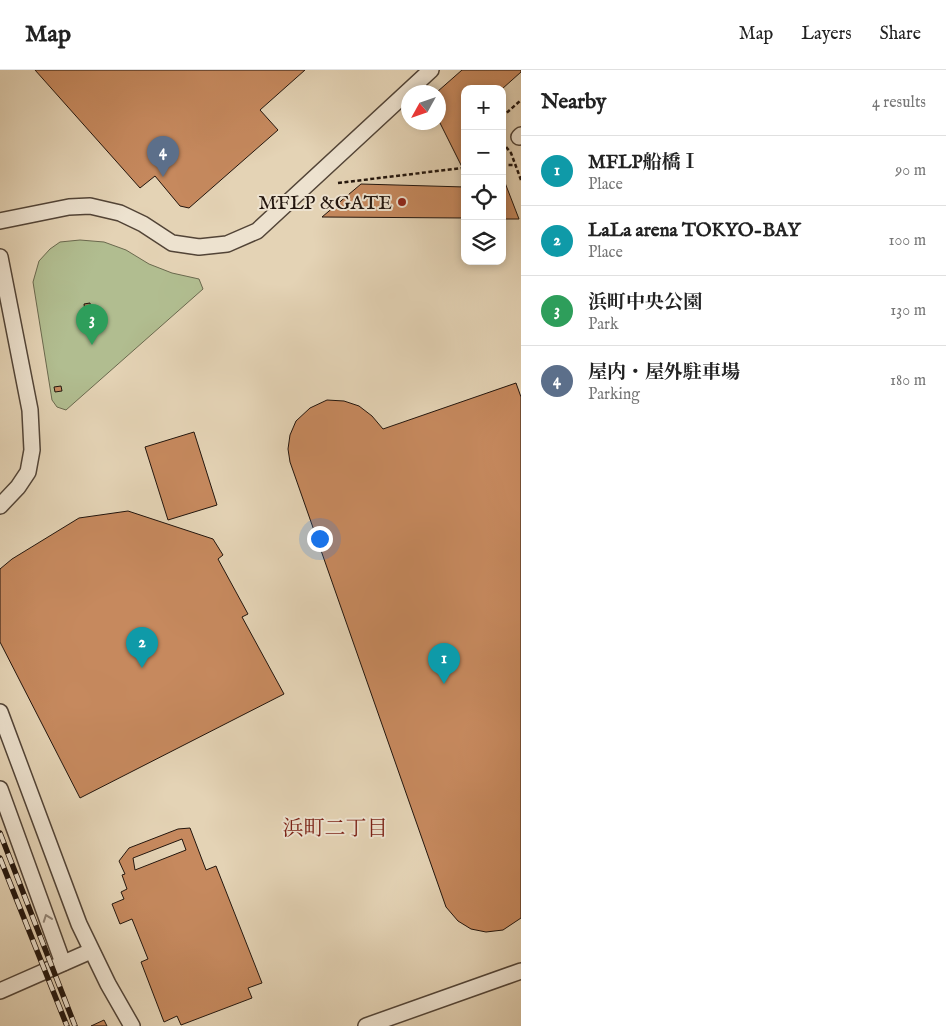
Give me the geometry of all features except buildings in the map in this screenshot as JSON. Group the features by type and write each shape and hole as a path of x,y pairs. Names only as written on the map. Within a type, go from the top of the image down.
{"street":[{"path":"0,221 69,207 90,206 120,213 143,224 172,243 199,247 227,244 257,231 431,70"},
{"path":"0,257 30,410 32,450 28,472 0,506"},
{"path":"0,712 79,924 108,984 132,1026"},
{"path":"0,789 63,964"},
{"path":"0,991 91,951"},
{"path":"366,1026 521,971"}],"path":[{"path":"506,113 521,100"},
{"path":"506,147 511,153 521,180"},
{"path":"506,165 515,165"},
{"path":"338,183 461,168"}],"green space":[{"path":"80,240 104,242 126,250 149,264 172,273 199,279 203,289 66,410 57,407 52,400 33,282 39,261 50,249 60,242"}],"railway":[{"path":"0,833 75,1026"},
{"path":"0,858 67,1026"}],"place":[{"name":"屋内・屋外駐車場","path":"163,177"},
{"name":"MFLP &GATE","path":"402,202"},
{"name":"浜町中央公園","path":"92,345"},
{"name":"LaLa arena TOKYO-BAY","path":"142,668"},
{"name":"MFLP船橋Ⅰ","path":"444,684"}],"district":[{"name":"浜町二丁目","path":"335,828"}]}
